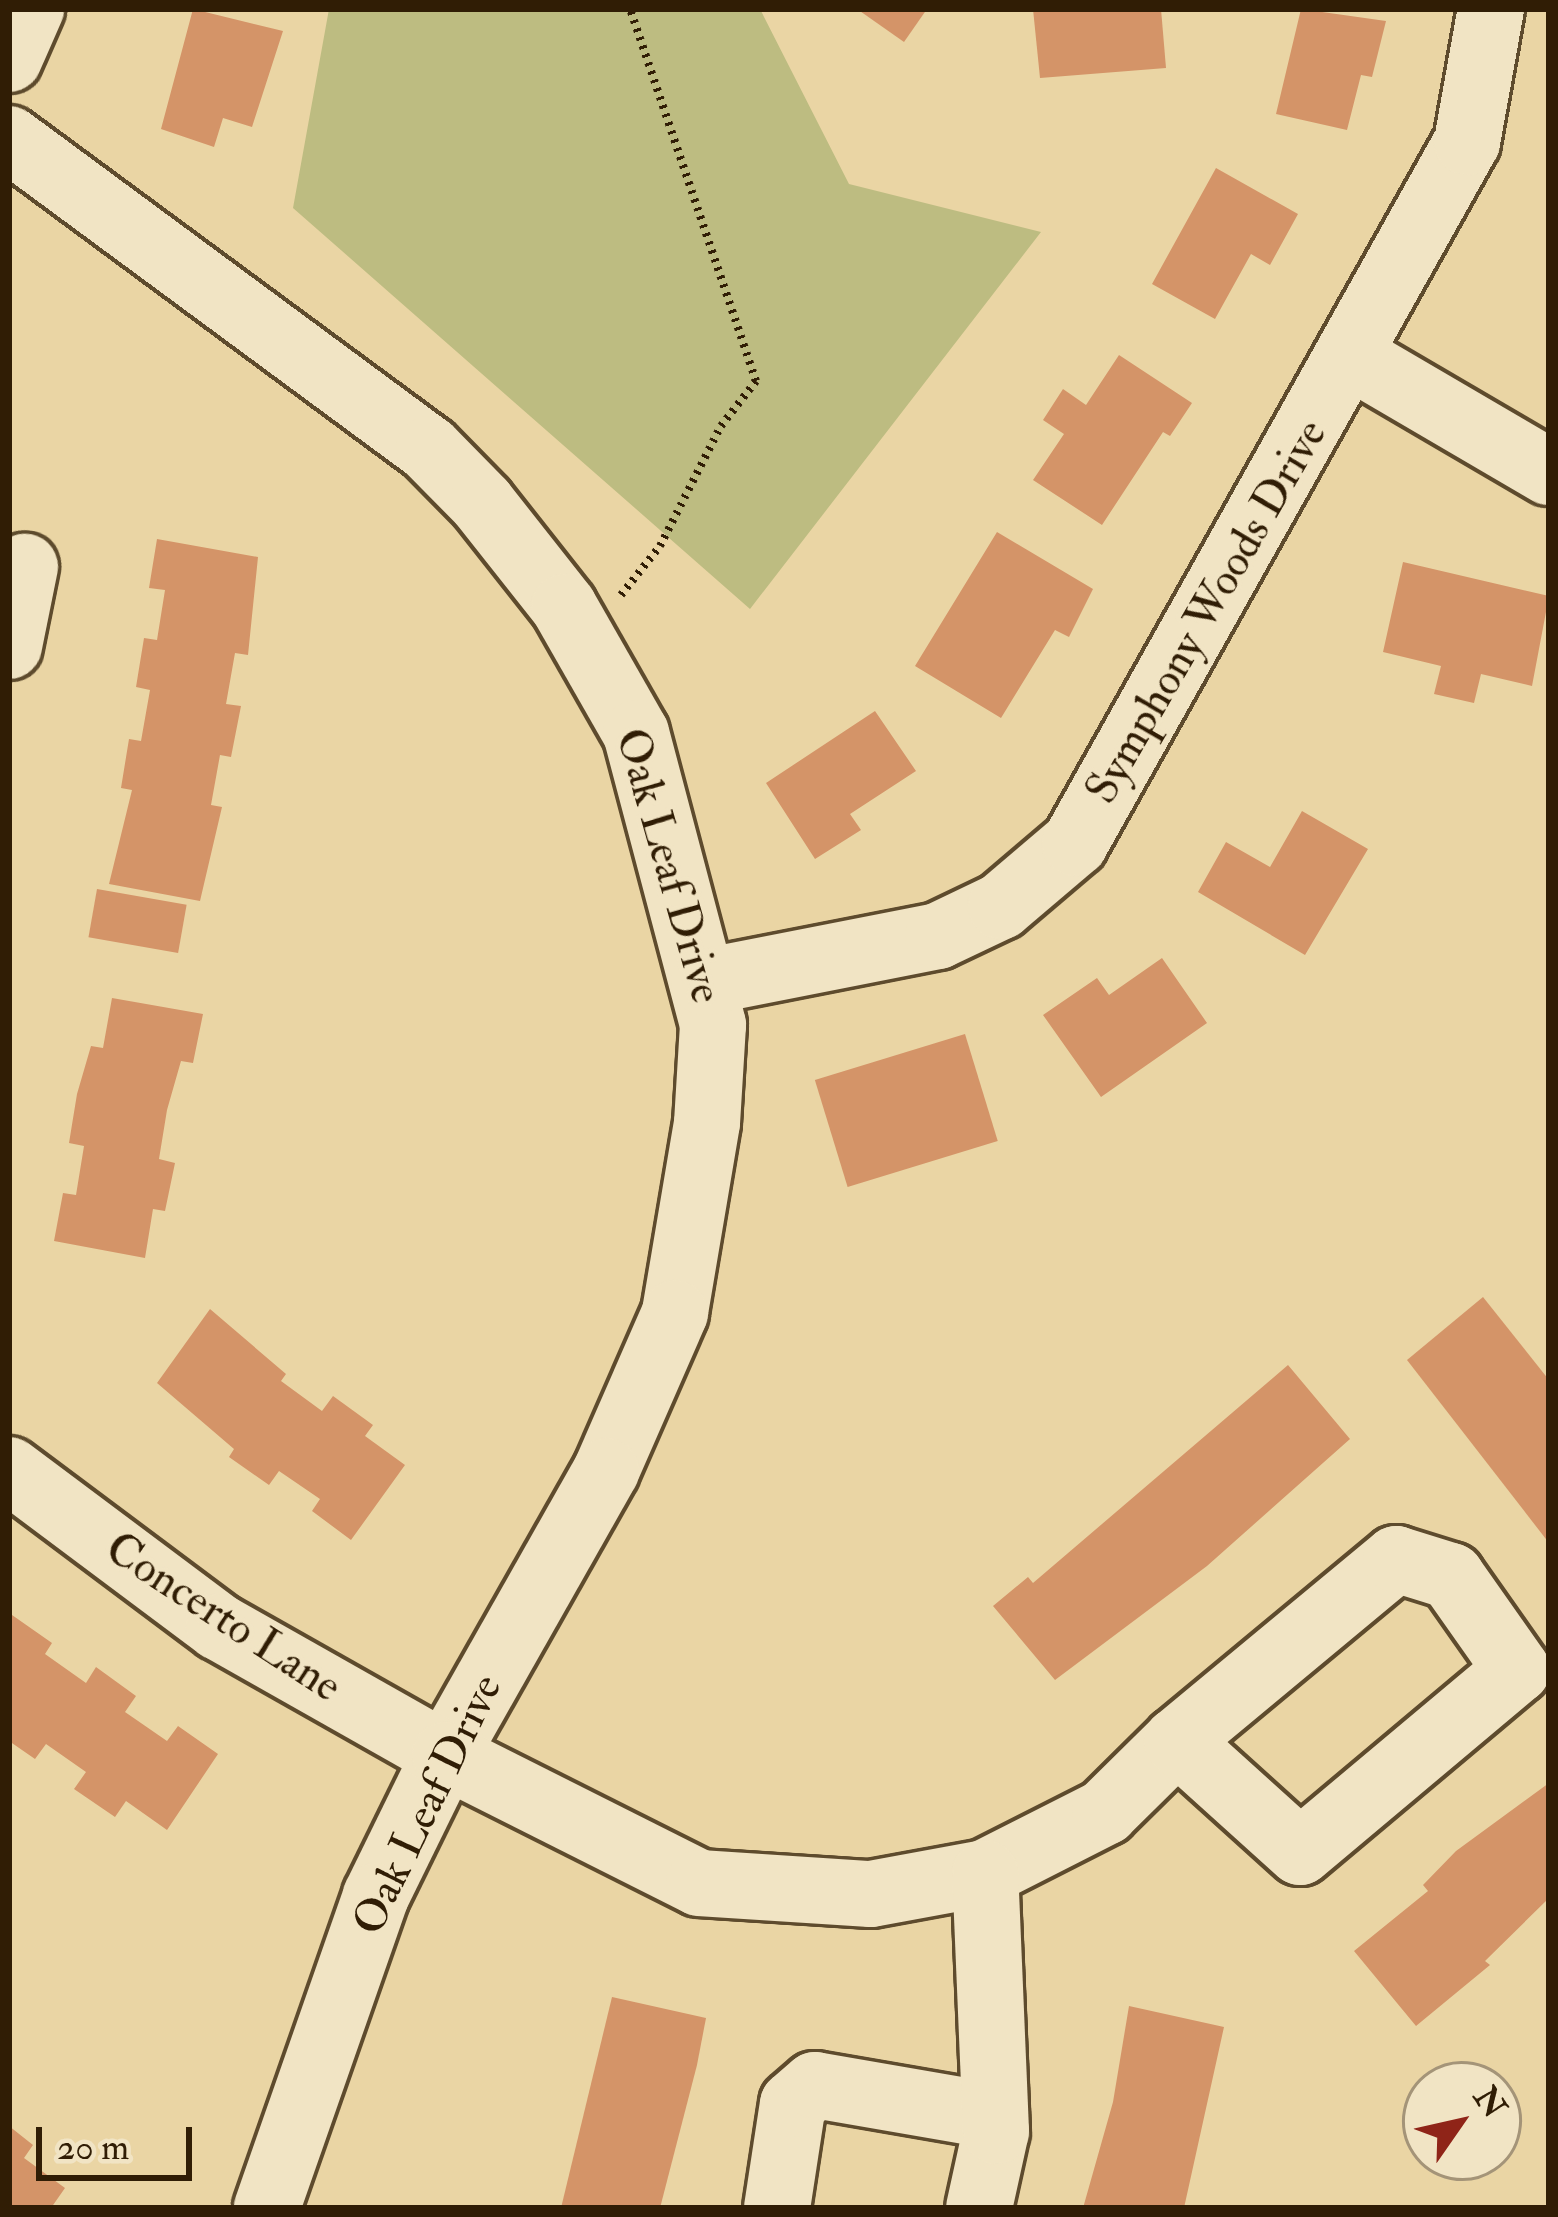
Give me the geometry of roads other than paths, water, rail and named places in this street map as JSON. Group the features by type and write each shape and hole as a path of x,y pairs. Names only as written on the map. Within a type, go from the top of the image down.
{"street":[{"path":"9,59 31,9"},
{"name":"Symphony Woods Drive","path":"704,982 938,936 1001,905 1076,843 1352,357 1467,142 1491,9"},
{"name":"Oak Leaf Drive","path":"9,139 429,449 482,503 564,607 636,734 713,1025 707,1123 675,1312 606,1471 445,1755 376,1896 267,2208"},
{"path":"1352,357 1549,472"},
{"path":"9,646 25,567"},
{"name":"Concerto Lane","path":"9,1470 219,1627 445,1755 699,1883 871,1894 986,1874 1105,1812 1177,1741 1396,1559 1451,1576 1517,1670 1300,1852 1177,1741"},
{"path":"979,2208 994,2116 986,1874"},
{"path":"777,2208 794,2104 815,2085 994,2116"}]}
